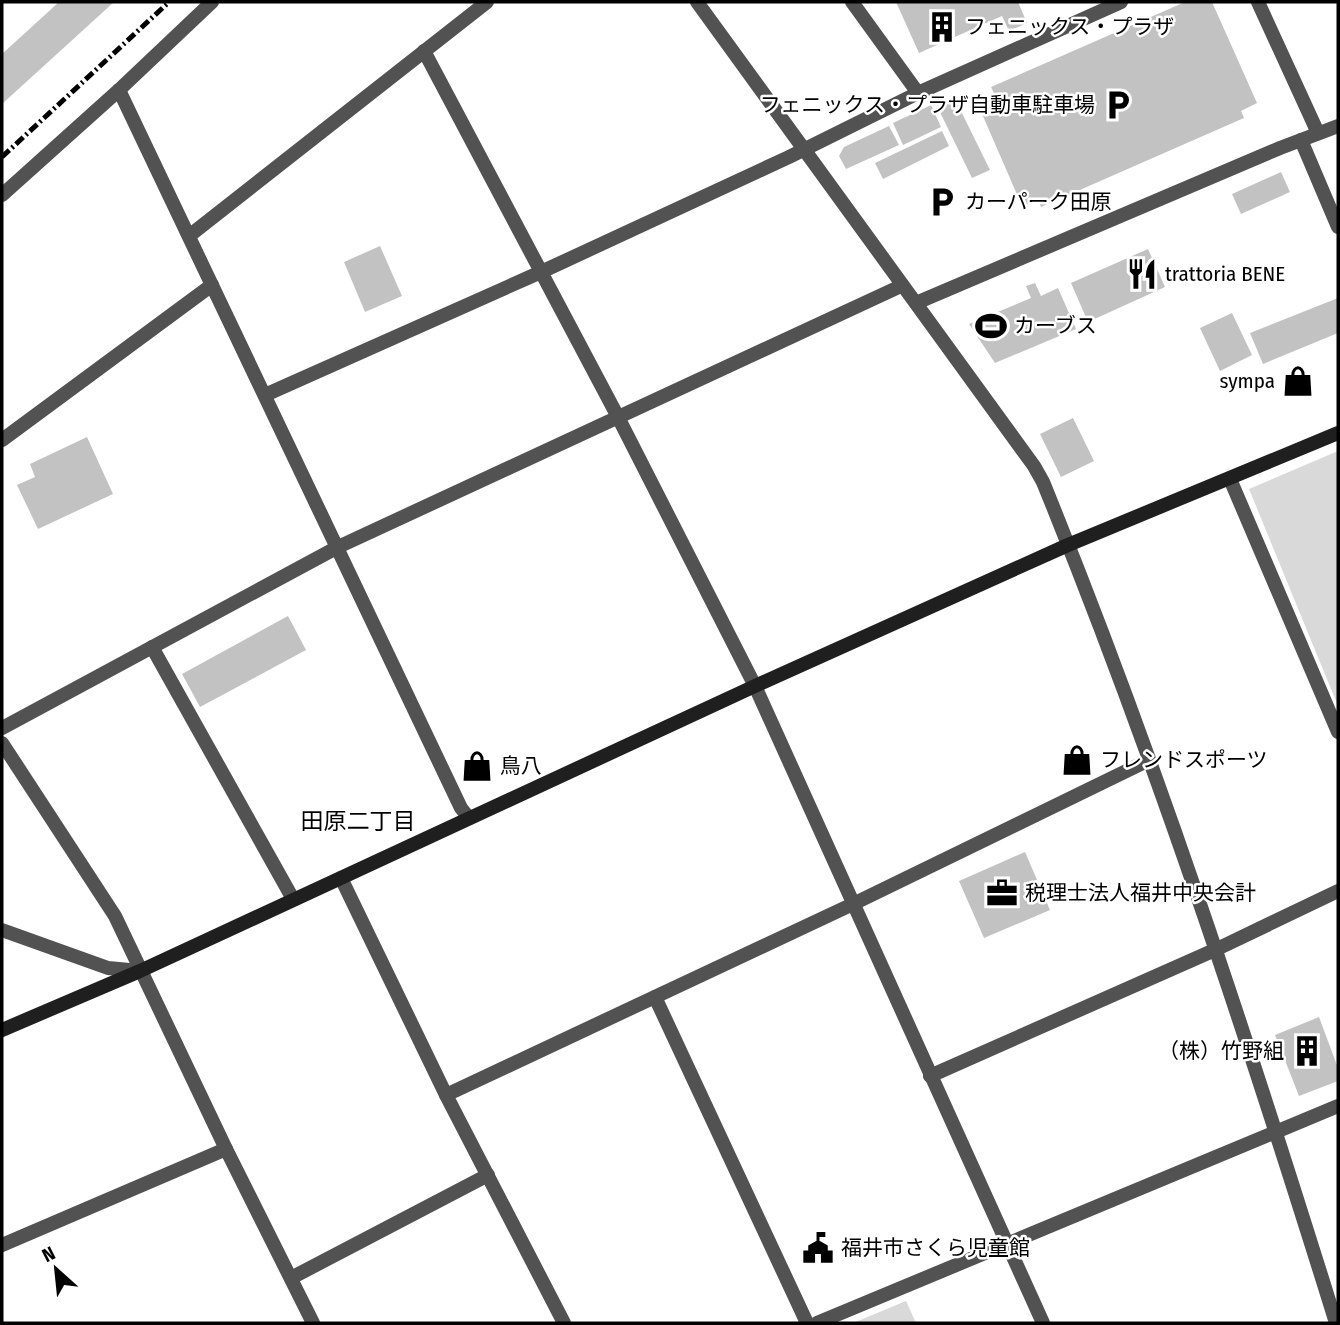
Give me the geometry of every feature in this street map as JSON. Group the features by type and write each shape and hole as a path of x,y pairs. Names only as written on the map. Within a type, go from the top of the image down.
{"street":[{"path":"2,195 212,2"},
{"path":"189,236 487,2"},
{"path":"697,2 1043,482 1217,948 1336,1323"},
{"path":"852,2 918,93"},
{"path":"265,395 541,272 804,150 918,93 1121,2"},
{"path":"1258,2 1318,133"},
{"path":"424,51 618,417 755,686 1043,1323"},
{"path":"119,90 461,808 469,818"},
{"path":"916,303 1301,140 1338,127"},
{"path":"1301,140 1338,226"},
{"path":"2,440 212,285"},
{"path":"2,728 338,547 901,286"},
{"path":"2,1030 141,971 755,686 1068,545 1338,433"},
{"path":"1230,480 1338,732"},
{"path":"152,647 293,899"},
{"path":"2,743 115,916 226,1149 313,1323"},
{"path":"446,1095 853,904 1149,760"},
{"path":"341,878 446,1095 564,1323"},
{"path":"930,1076 1338,891"},
{"path":"2,930 108,968 141,971"},
{"path":"655,997 807,1323"},
{"path":"817,1323 1338,1106"},
{"path":"2,1245 226,1149"},
{"path":"291,1278 488,1175"}],"shaded area":[{"path":"1338,451 1338,706 1249,489"},
{"path":"906,1301 916,1323 853,1323"}],"building":[{"path":"59,2 114,2 2,104 2,54"},
{"name":"フェニックス・プラザ","path":"896,2 1018,2 1027,23 1009,31 1002,16 919,53"},
{"name":"フェニックス・プラザ自動車駐車場","path":"1185,2 1212,2 1257,103 1241,111 1244,118 1041,207 1038,200 1022,206 979,107 997,99 991,87"},
{"path":"955,99 990,170 972,178 938,108"},
{"path":"931,105 941,127 903,145 893,123"},
{"path":"889,126 899,145 846,169 839,156 844,147"},
{"path":"942,131 949,146 883,179 875,163"},
{"path":"1281,172 1290,192 1241,214 1232,194"},
{"path":"380,246 402,296 365,312 344,262"},
{"path":"1148,249 1165,287 1088,322 1071,283"},
{"path":"1035,283 1041,296 1058,288 1076,329 995,363 969,324 1031,298 1026,286"},
{"path":"1338,298 1338,333 1263,364 1250,333"},
{"path":"1232,313 1252,355 1220,371 1200,328"},
{"path":"1073,418 1094,461 1061,477 1040,434"},
{"path":"87,437 113,494 38,529 17,485 35,477 30,464"},
{"path":"288,616 306,650 200,707 182,674"},
{"path":"1025,852 1050,910 984,938 959,881"},
{"name":"（株）竹野組","path":"1319,1017 1338,1068 1338,1081 1299,1096 1275,1035"}],"railway":[{"path":"2,157 169,2"}],"place":[{"name":"フェニックス・プラザ","path":"942,27"},
{"name":"フェニックス・プラザ自動車駐車場","path":"1118,105"},
{"name":"カーパーク田原","path":"942,202"},
{"name":"trattoria BENE","path":"1142,274"},
{"name":"カーブス","path":"991,326"},
{"name":"sympa","path":"1298,381"},
{"name":"フレンドスポーツ","path":"1077,760"},
{"name":"鳥八","path":"477,766"},
{"name":"税理士法人福井中央会計","path":"1002,893"},
{"name":"（株）竹野組","path":"1307,1051"},
{"name":"福井市さくら児童館","path":"818,1248"}],"district":[{"name":"田原二丁目","path":"358,821"}]}
